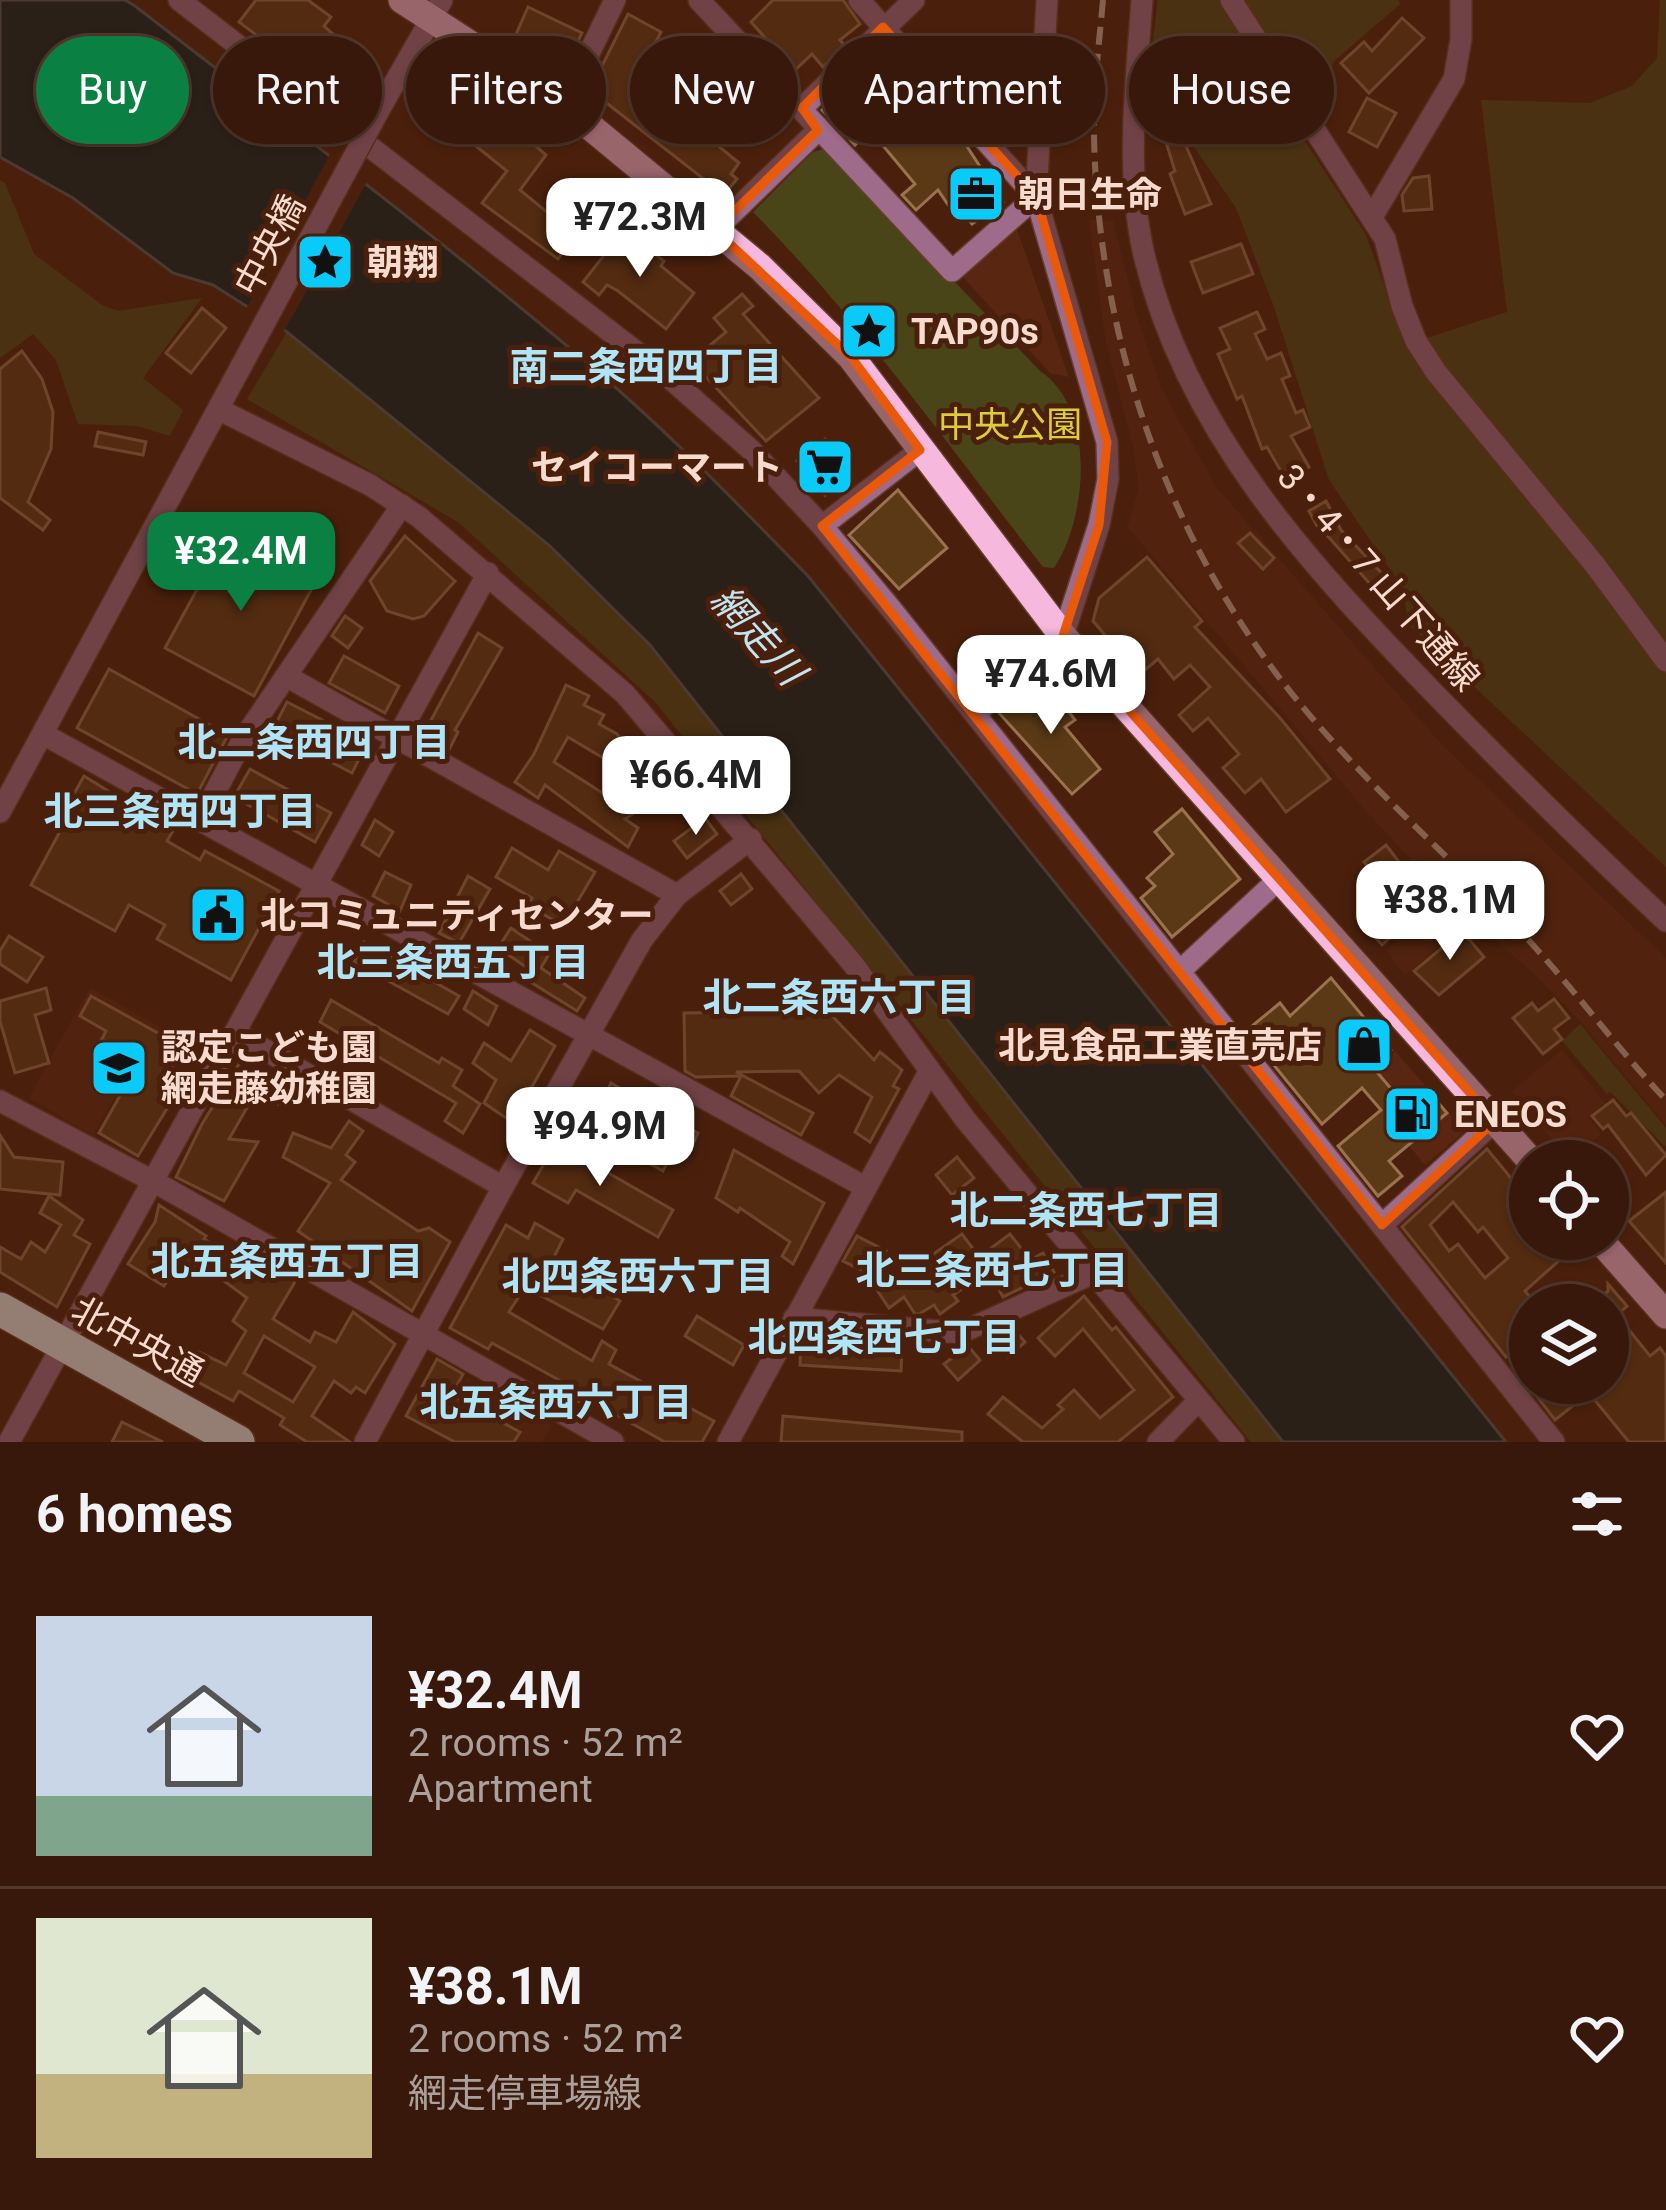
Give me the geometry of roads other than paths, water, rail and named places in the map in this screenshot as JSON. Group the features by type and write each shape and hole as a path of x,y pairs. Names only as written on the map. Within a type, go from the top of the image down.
{"highway":[{"name":"北中央通","path":"0,1309 238,1442"}],"main road":[{"path":"402,0 437,11 471,36"},
{"path":"606,140 760,267 850,357 1063,636 1513,1140"},
{"path":"1618,1260 1666,1315"}],"street":[{"path":"179,0 664,373 750,449 822,526 975,714 1554,1442"},
{"path":"598,36 615,0"},
{"path":"699,0 952,271 1036,197"},
{"path":"859,0 1036,197"},
{"path":"802,108 914,0"},
{"path":"975,714 1063,636 1099,525 1108,479 1107,442 1036,197 1046,0"},
{"name":"3・4・7 山下通線","path":"1142,0 1134,188 1144,253 1163,317 1192,387 1269,509 1314,563 1488,749 1666,920"},
{"path":"1231,0 1385,239 1416,341 1436,372 1595,565 1666,662"},
{"path":"1372,217 1454,79 1461,0"},
{"name":"中央橋","path":"0,812 437,11"},
{"path":"715,230 818,130"},
{"path":"220,410 402,505 488,572 626,694 853,964 929,1072 1234,1442"},
{"path":"822,526 920,450"},
{"path":"200,821 242,741 402,505"},
{"path":"9,1442 66,1346 488,572"},
{"path":"286,676 677,895"},
{"path":"43,734 866,1187"},
{"path":"365,1442 642,940 677,895 751,839"},
{"path":"1180,971 1280,878"},
{"path":"236,1033 502,1187"},
{"path":"728,1442 929,1072"},
{"path":"0,1101 153,1181 613,1442"},
{"path":"1382,1225 1496,1121"},
{"path":"794,1318 959,1333 1096,1272"},
{"path":"1158,1442 1199,1400"}],"water":[{"name":"網走川","path":"0,0 125,0 174,36 36,36 36,144 189,144 189,48 213,66 213,144 314,144 606,379 808,576 1506,1442 1283,1442 650,645 550,546 287,332 213,285 173,273 73,198 0,157"}],"railway":[{"path":"1103,0 1094,136 1110,290 1150,439 1179,511 1255,645 1302,706 1536,949 1666,1100"}],"place":[{"name":"朝日生命","path":"976,194"},
{"name":"朝翔","path":"325,262"},
{"name":"TAP90s","path":"869,331"},
{"name":"セイコーマート","path":"825,467"},
{"name":"北コミュニティセンター","path":"218,915"},
{"name":"北見食品工業直売店","path":"1364,1045"},
{"name":"認定こども園 網走藤幼稚園","path":"119,1068"},
{"name":"ENEOS","path":"1412,1114"}],"district":[{"name":"南二条西四丁目","path":"646,366"},
{"name":"北二条西四丁目","path":"314,742"},
{"name":"北三条西四丁目","path":"180,811"},
{"name":"北三条西五丁目","path":"453,962"},
{"name":"北二条西六丁目","path":"839,997"},
{"name":"北二条西七丁目","path":"1086,1210"},
{"name":"北五条西五丁目","path":"287,1261"},
{"name":"北三条西七丁目","path":"992,1270"},
{"name":"北四条西六丁目","path":"638,1276"},
{"name":"北四条西七丁目","path":"884,1337"},
{"name":"北五条西六丁目","path":"556,1402"}],"park label":[{"name":"中央公園","path":"1010,424"}]}
